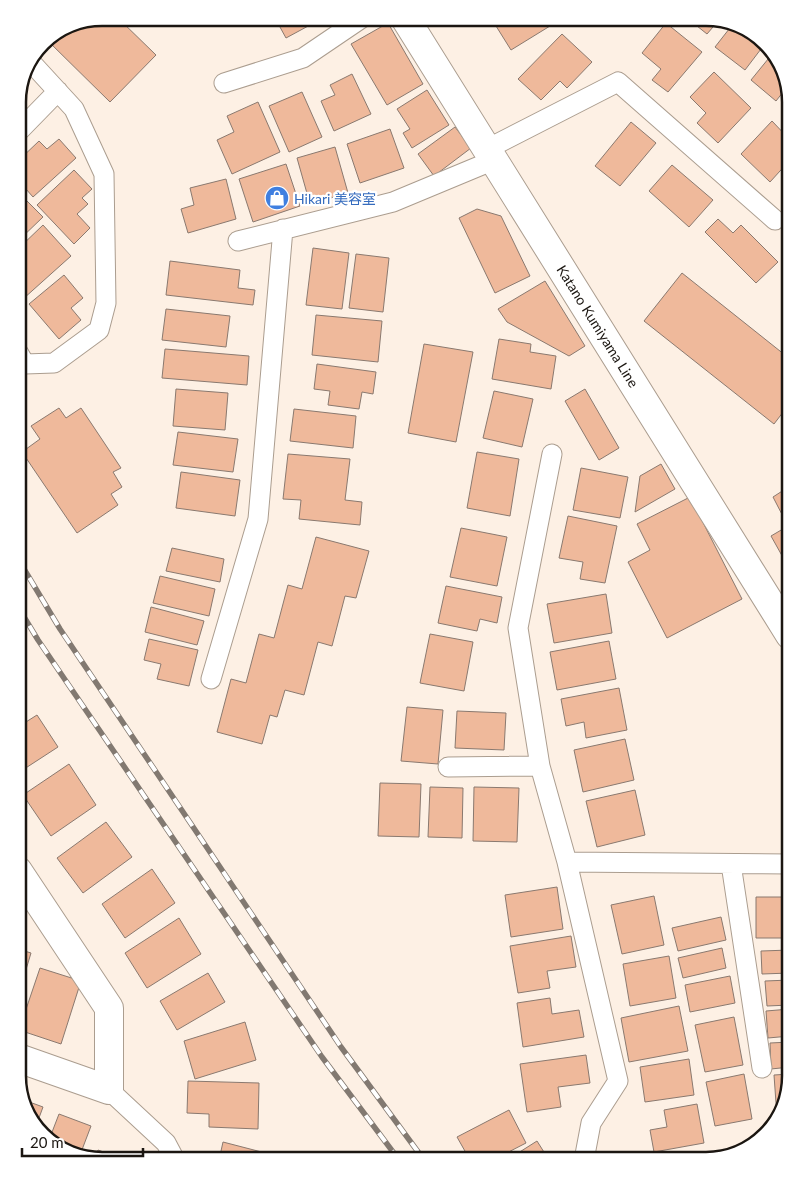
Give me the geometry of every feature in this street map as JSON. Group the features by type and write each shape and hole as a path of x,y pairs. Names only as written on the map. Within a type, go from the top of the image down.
{"main road":[{"name":"Katano Kumiyama Line","path":"410,26 782,622"},
{"path":"26,883 109,1008 109,1090 26,1061"}],"lane":[{"path":"224,84 303,58 350,26"},
{"path":"26,364 54,363 99,330 106,303 104,174 74,109 35,67"},
{"path":"238,241 393,202 491,154 618,82 775,220"},
{"path":"26,124 58,91"},
{"path":"210,679 258,518 283,230"},
{"path":"552,454 518,628 540,766 567,862 618,1081 591,1123 586,1152"},
{"path":"448,767 540,766"},
{"path":"567,862 782,864"},
{"path":"731,864 762,1068"},
{"path":"109,1090 166,1142 171,1152"}],"building":[{"path":"126,26 156,55 110,102 52,45 73,32 87,28"},
{"path":"279,26 308,26 286,38"},
{"path":"383,26 390,26 423,84 387,105 351,44"},
{"path":"496,26 550,26 511,50"},
{"path":"664,26 670,26 702,52 668,92 652,80 661,69 642,53"},
{"path":"697,26 713,26 707,34"},
{"path":"729,30 744,36 761,49 745,70 715,47"},
{"path":"562,34 592,62 567,88 560,81 541,100 518,79"},
{"path":"768,59 776,73 781,94 776,101 751,80"},
{"path":"714,72 751,108 718,143 697,123 706,113 690,97"},
{"path":"352,74 371,114 334,131 321,101 335,95 330,85"},
{"path":"427,90 449,125 412,148 403,133 410,129 397,109"},
{"path":"302,92 322,137 289,152 269,106"},
{"path":"258,102 280,152 232,174 217,140 234,132 227,116"},
{"path":"772,121 782,132 782,169 770,182 741,154"},
{"path":"631,122 656,143 620,186 595,166"},
{"path":"455,127 471,148 434,176 418,154"},
{"path":"390,129 404,168 360,183 347,144"},
{"path":"59,139 76,158 33,197 26,189 26,153 39,141 47,149"},
{"path":"335,147 348,193 310,204 297,158"},
{"path":"286,164 300,206 253,222 239,179"},
{"path":"672,165 713,200 689,227 649,191"},
{"path":"74,170 92,189 82,198 88,204 77,214 90,228 74,244 37,205"},
{"path":"226,179 236,219 188,233 181,209 194,205 190,188"},
{"path":"26,200 43,217 26,233"},
{"path":"477,209 501,216 530,276 495,293 459,218"},
{"path":"718,219 733,233 741,225 778,262 756,283 705,232"},
{"path":"43,225 71,256 26,296 26,241"},
{"path":"313,248 349,253 342,309 306,305"},
{"path":"356,254 389,258 383,312 349,308"},
{"path":"170,261 240,270 238,288 255,290 253,305 166,295"},
{"path":"682,273 782,353 782,414 774,424 644,321"},
{"path":"64,275 83,298 71,308 81,320 59,339 29,304"},
{"path":"545,281 585,346 569,356 507,322 498,309"},
{"path":"166,309 230,316 226,347 162,340"},
{"path":"316,315 382,321 378,362 312,355"},
{"path":"499,339 531,344 530,352 556,356 551,389 492,379"},
{"path":"424,344 473,352 456,442 408,433"},
{"path":"165,349 249,356 247,385 162,378"},
{"path":"317,364 376,372 373,394 362,392 359,409 328,405 330,391 314,389"},
{"path":"176,389 228,393 225,430 173,426"},
{"path":"585,389 619,448 599,460 565,401"},
{"path":"494,391 533,399 522,447 483,438"},
{"path":"59,408 66,418 81,408 121,468 113,472 122,487 111,494 118,505 77,533 26,458 26,449 40,439 31,426"},
{"path":"294,409 356,416 353,448 290,441"},
{"path":"178,432 238,439 233,472 173,465"},
{"path":"477,452 519,459 510,516 467,508"},
{"path":"288,454 350,459 345,500 362,502 360,525 299,519 301,500 283,499"},
{"path":"661,464 675,489 635,512 640,476"},
{"path":"581,468 628,477 620,518 573,510"},
{"path":"181,472 240,480 235,516 176,508"},
{"path":"782,491 782,514 773,497"},
{"path":"690,497 742,599 667,638 628,562 650,550 637,524"},
{"path":"568,516 617,526 605,583 580,579 583,562 559,558"},
{"path":"461,528 507,537 497,586 450,577"},
{"path":"782,530 782,556 771,536"},
{"path":"316,537 369,551 356,598 345,596 332,646 318,642 304,695 285,690 277,717 270,715 262,744 217,732 231,679 246,683 259,634 274,638 288,585 302,589"},
{"path":"172,548 224,559 220,582 166,571"},
{"path":"160,576 215,589 209,616 153,603"},
{"path":"446,586 502,597 497,623 480,619 477,631 438,623"},
{"path":"606,594 612,633 554,643 547,604"},
{"path":"151,607 204,621 197,645 145,632"},
{"path":"430,634 473,642 464,691 420,683"},
{"path":"149,639 198,650 189,686 157,679 161,664 144,660"},
{"path":"609,641 616,679 557,690 550,652"},
{"path":"619,688 627,730 586,738 584,722 566,726 561,699"},
{"path":"407,707 443,710 438,764 401,761"},
{"path":"457,711 506,713 504,750 455,748"},
{"path":"37,715 58,747 26,768 26,722"},
{"path":"625,739 634,780 583,792 574,750"},
{"path":"69,764 96,805 51,836 26,799 26,793"},
{"path":"380,783 421,784 419,837 378,836"},
{"path":"430,787 463,788 462,838 428,837"},
{"path":"474,787 519,788 517,842 473,841"},
{"path":"635,790 645,835 597,847 586,801"},
{"path":"106,822 132,857 83,893 57,858"},
{"path":"152,869 175,903 125,938 102,904"},
{"path":"557,887 563,929 511,937 505,895"},
{"path":"654,896 664,945 622,954 611,905"},
{"path":"756,897 782,897 782,938 756,938"},
{"path":"721,917 726,940 678,951 672,928"},
{"path":"179,918 201,954 147,988 125,953"},
{"path":"571,936 576,967 547,971 550,988 518,993 510,946"},
{"path":"722,948 726,968 683,978 678,958"},
{"path":"782,950 782,973 762,974 761,951"},
{"path":"26,951 31,953 26,970"},
{"path":"669,956 676,998 630,1006 623,964"},
{"path":"40,968 81,981 61,1044 26,1032 26,1009"},
{"path":"208,973 225,1002 177,1030 160,1001"},
{"path":"730,976 735,1003 690,1012 685,985"},
{"path":"782,980 782,1005 767,1006 765,981"},
{"path":"550,998 552,1014 579,1010 584,1037 523,1047 517,1003"},
{"path":"679,1006 688,1051 629,1062 621,1018"},
{"path":"782,1010 782,1037 768,1038 766,1011"},
{"path":"734,1017 743,1065 705,1072 695,1025"},
{"path":"245,1022 256,1060 195,1079 184,1041"},
{"path":"782,1042 782,1068 771,1069 770,1043"},
{"path":"586,1055 590,1083 558,1087 561,1107 527,1112 520,1064"},
{"path":"689,1059 694,1095 645,1102 640,1067"},
{"path":"744,1074 752,1119 715,1126 706,1082"},
{"path":"782,1074 776,1105 774,1075"},
{"path":"188,1081 259,1083 258,1129 209,1127 209,1114 187,1113"},
{"path":"31,1103 43,1107 39,1118"},
{"path":"697,1104 704,1143 654,1152 650,1130 667,1127 664,1110"},
{"path":"509,1110 526,1143 509,1152 465,1152 457,1137"},
{"path":"59,1114 91,1126 82,1149 68,1144 52,1133"},
{"path":"537,1141 544,1152 520,1152"},
{"path":"223,1142 262,1152 221,1152"}],"railway":[{"path":"26,572 60,629 341,1047 418,1152"},
{"path":"26,620 322,1057 393,1152"}],"place":[{"name":"Hikari 美容室","path":"277,198"}]}
